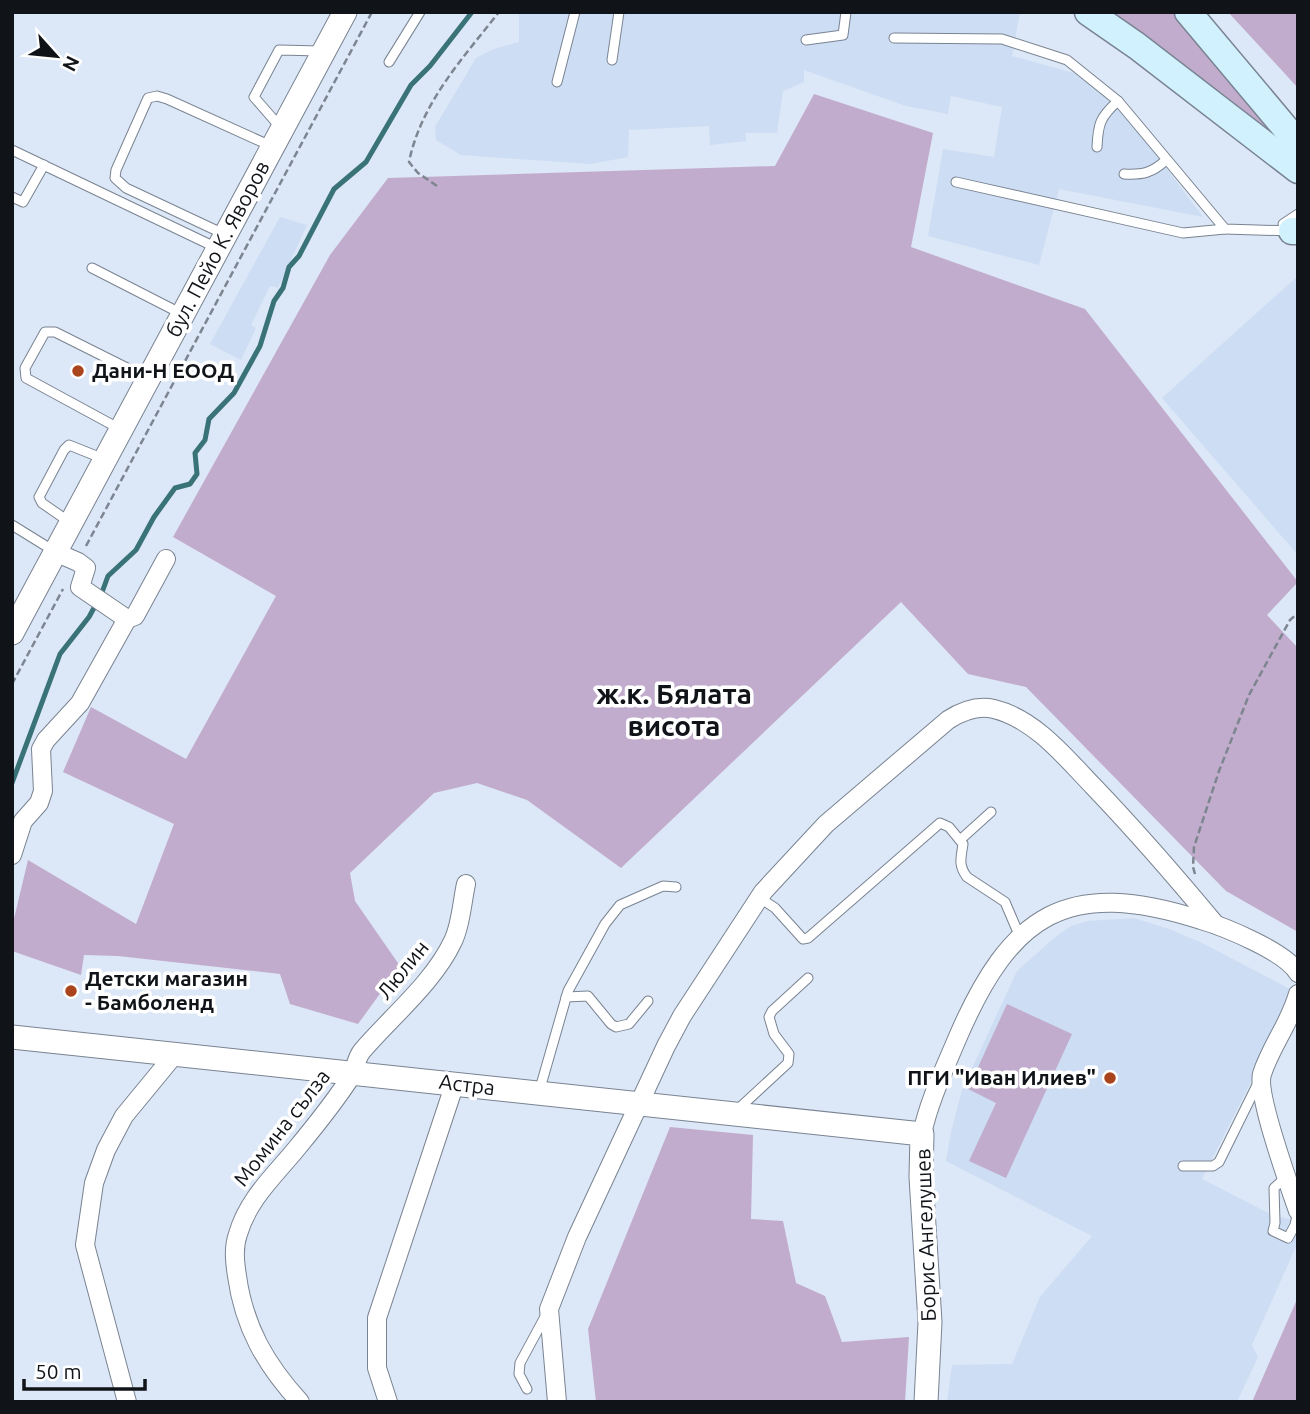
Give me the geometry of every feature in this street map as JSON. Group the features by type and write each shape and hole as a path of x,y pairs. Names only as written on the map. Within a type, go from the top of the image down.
{"main road":[{"path":"1088,12 1137,46 1298,170"},
{"path":"1188,12 1298,143"}],"street":[{"name":"бул. Пейо К. Яворов","path":"12,633 345,12"},
{"path":"55,552 86,568 80,587 121,615 135,616 166,559"},
{"path":"12,855 23,821 39,803 43,791 41,750 46,740 80,704 121,615"},
{"path":"557,1402 549,1309 577,1237 682,1016 760,898 795,856 827,824 955,715 966,710 993,708 1024,721 1056,747 1142,838 1215,924"},
{"name":"Люлин","path":"353,1073 360,1053 411,1000 454,940 466,884"},
{"name":"Борис Ангелушев","path":"926,1402 930,1322 921,1177 922,1134 935,1090 974,1001 989,973 1020,937 1055,912 1094,901 1141,904 1215,924 1285,959 1298,973"},
{"path":"1298,994 1294,1009 1261,1076 1265,1101 1298,1211"},
{"name":"Астра","path":"12,1037 922,1134"},
{"path":"127,1402 85,1245 94,1183 106,1150 124,1116 175,1054"},
{"name":"Момина сълза","path":"300,1402 277,1376 248,1324 235,1258 237,1236 257,1195 298,1147 353,1073"},
{"path":"388,1402 377,1368 377,1318 455,1083"}],"lane":[{"path":"389,62 420,12"},
{"path":"557,82 575,12"},
{"path":"612,60 619,12"},
{"path":"806,40 843,35 846,12"},
{"path":"894,38 1002,39 1067,60 1118,101 1225,229"},
{"path":"278,138 254,97 279,50 324,51"},
{"path":"222,242 126,188 115,178 116,170 148,98 158,96 278,138"},
{"path":"1097,147 1098,129 1104,113 1118,101"},
{"path":"12,150 222,242"},
{"path":"1124,174 1142,175 1154,172 1166,160"},
{"path":"12,197 23,202 44,165"},
{"path":"956,182 1183,233 1292,227"},
{"path":"92,268 183,315"},
{"path":"121,430 26,378 25,368 45,332 55,332 149,379"},
{"path":"71,523 42,503 39,497 69,445 105,459"},
{"path":"12,524 55,552"},
{"path":"960,840 991,812"},
{"path":"760,898 775,908 803,939 808,938 940,823 949,827 964,844 960,860 967,877 1006,902 1020,937"},
{"path":"538,1094 566,997 605,924 620,905 663,886 676,887"},
{"path":"732,1115 788,1063 789,1054 774,1034 769,1017 772,1011 808,978"},
{"path":"566,997 588,996 616,1027 629,1024 648,1001"},
{"path":"1183,1166 1213,1166 1219,1162 1261,1076"},
{"path":"1286,1177 1274,1188 1273,1231 1288,1238 1298,1211"},
{"path":"527,1390 519,1374 520,1363 549,1309"}],"path":[{"path":"12,684 372,12"},
{"path":"437,186 418,173 410,162 417,134 451,73 499,12"},
{"path":"1197,902 1203,892 1193,867 1194,847 1219,771 1249,695 1290,620 1298,613"}],"shaded area":[{"path":"519,12 1020,12 1012,56 1074,73 1107,98 1139,132 1203,217 1059,189 1039,265 928,236 943,149 994,157 1002,107 951,96 948,114 906,106 804,70 804,82 783,91 777,133 746,133 746,141 710,145 709,126 629,130 628,157 590,164 461,155 436,140 435,127 476,58 494,49 519,42"},
{"path":"1114,12 1177,12 1298,162"},
{"path":"1228,12 1298,12 1298,88"},
{"path":"814,94 933,133 911,247 1085,309 1298,582 1267,615 1298,648 1298,932 1226,891 1026,687 968,674 901,602 621,868 527,800 477,783 434,793 350,873 355,901 400,966 358,1024 290,1004 280,974 118,956 84,955 81,975 12,951 12,927 28,860 136,924 174,824 63,772 91,707 186,759 276,596 173,537 330,255 388,178 775,166"},
{"path":"280,217 307,225 278,288 270,286 251,325 256,328 241,360 210,344"},
{"path":"1298,276 1298,555 1162,398"},
{"name":"ПГИ \"Иван Илиев\"","path":"1134,918 1200,942 1290,989 1276,1032 1202,1179 1272,1215 1298,1221 1298,1242 1252,1345 1258,1357 1237,1402 947,1402 952,1365 1012,1364 1040,1297 1092,1236 946,1161 962,1090 1017,971 1071,926 1088,921"},
{"path":"1007,1004 1072,1034 1006,1178 969,1161 996,1103 968,1089"},
{"path":"670,1127 753,1135 751,1219 783,1221 796,1283 825,1296 842,1342 909,1337 905,1402 596,1402 588,1329"},
{"path":"1298,1297 1298,1402 1252,1402"}],"waterway":[{"path":"12,783 60,654 89,617 108,576 136,550 154,517 175,488 190,484 197,474 195,453 205,440 209,419 234,393 260,346 274,301 283,288 289,267 299,256 334,189 366,162 411,85 430,66 472,12"}],"place":[{"name":"Дани-Н ЕООД","path":"78,371"},
{"name":"Детски магазин - Бамболенд","path":"71,991"},
{"name":"ПГИ \"Иван Илиев\"","path":"1110,1078"}],"district":[{"name":"ж.к. Бялата висота","path":"674,710"}]}
